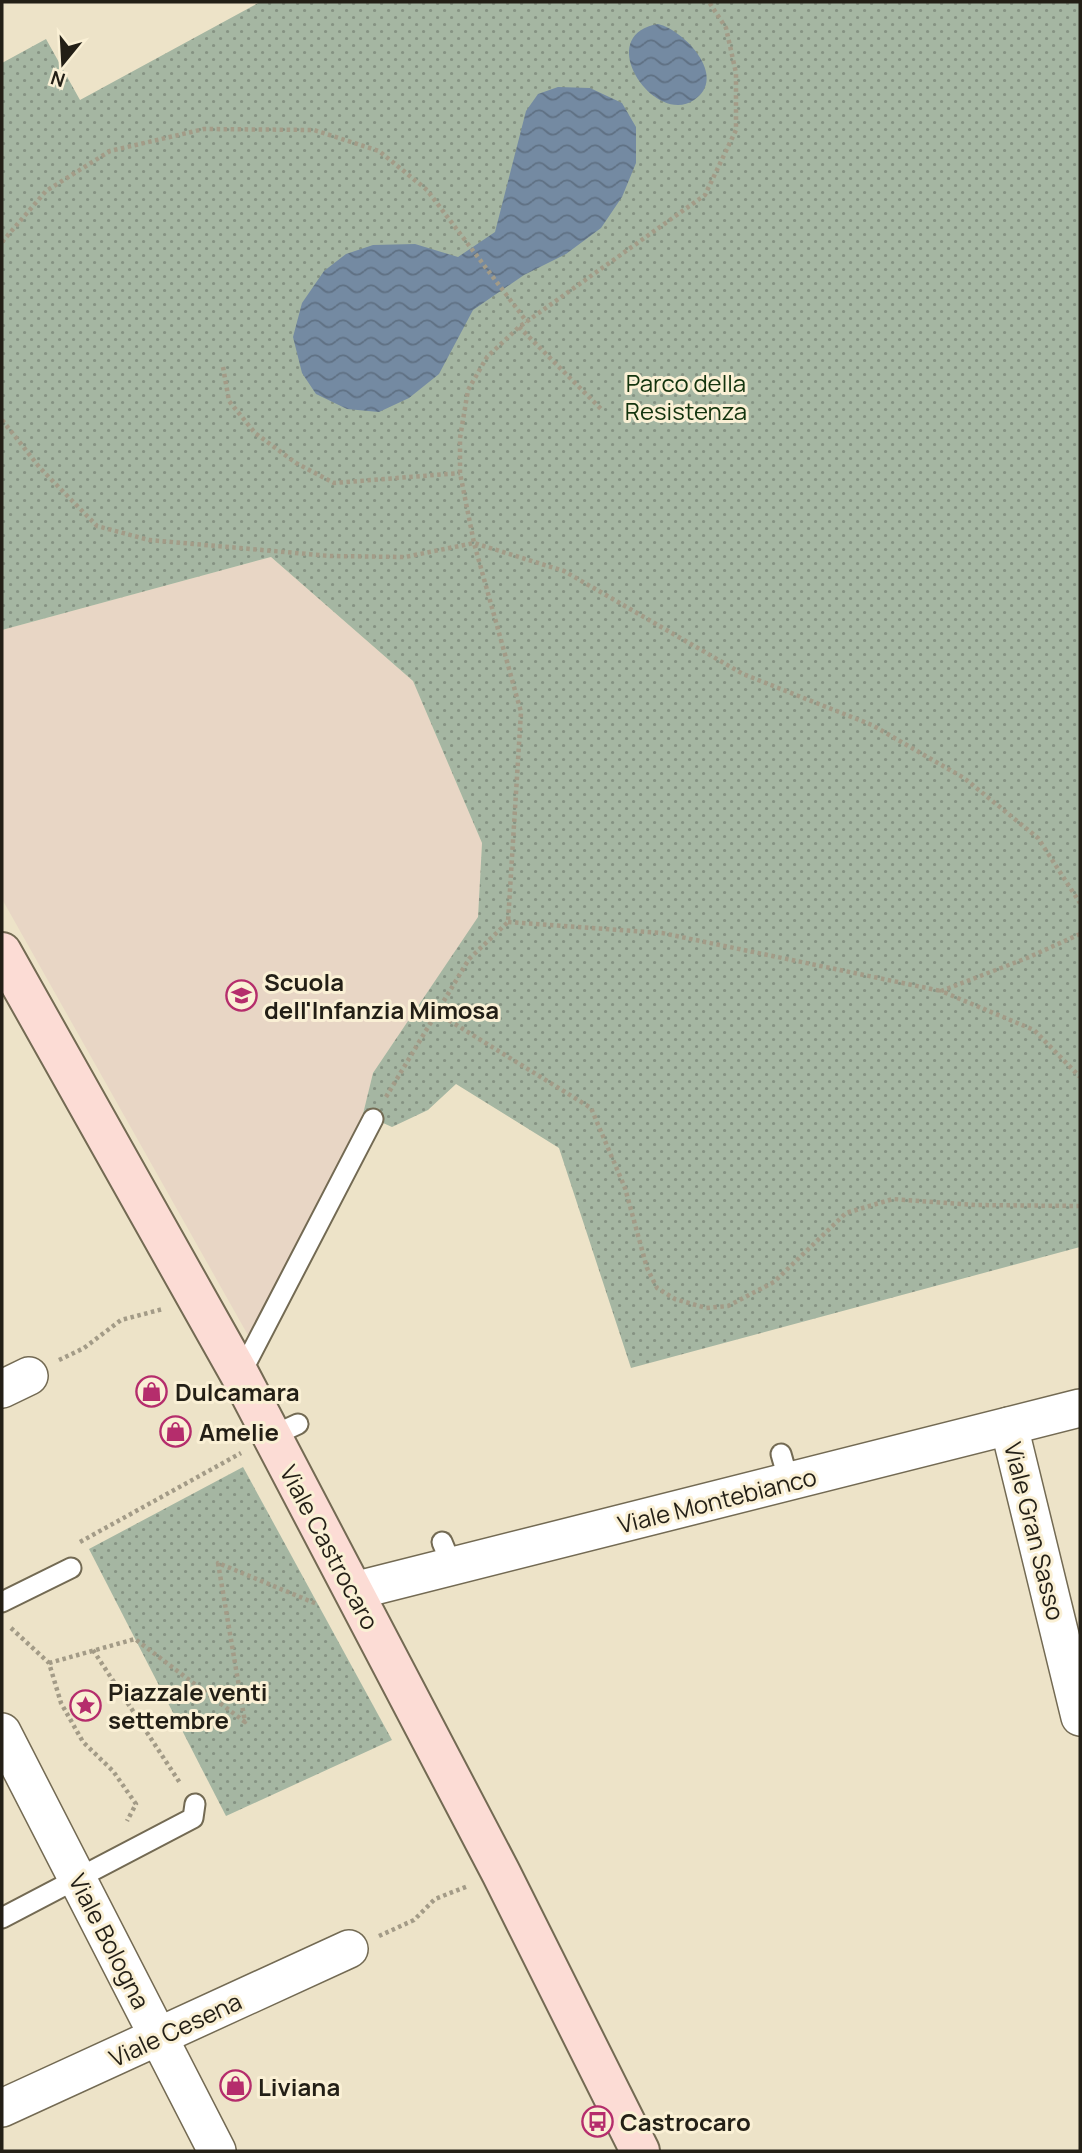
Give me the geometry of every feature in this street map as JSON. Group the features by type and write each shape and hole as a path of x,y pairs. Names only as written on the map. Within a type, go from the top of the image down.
{"street":[{"name":"Viale Castrocaro","path":"2,952 240,1375 285,1430 354,1591 501,1873 640,2151"},
{"name":"Viale Montebianco","path":"354,1591 447,1554 785,1468 1009,1426 1080,1408"},
{"name":"Viale Gran Sasso","path":"1009,1426 1080,1717"},
{"name":"Viale Bologna","path":"6,1749 92,1871 159,2036 217,2151"},
{"name":"Viale Cesena","path":"2,2108 349,1949"}],"lane":[{"path":"240,1375 373,1119"},
{"path":"2,1612 71,1568"},
{"path":"2,1917 193,1818 195,1804"}],"path":[{"path":"373,1119 469,959 508,922 521,712 474,542 460,473 460,438 468,390 487,357 519,327 705,195 736,130 736,73 726,28 709,2"},
{"path":"2,242 46,191 110,151 204,129 314,130 379,151 427,190 527,322"},
{"path":"519,327 603,411"},
{"path":"223,367 229,401 255,433 296,463 334,483 460,473"},
{"path":"2,420 40,468 97,526 149,540 330,556 405,557 474,542 564,571 743,674 872,725 964,778 1038,838 1080,903"},
{"path":"508,922 662,933 941,991 1034,1030 1080,1077"},
{"path":"941,991 1080,934"},
{"path":"437,1013 591,1108 625,1188 647,1268 657,1288 676,1299 706,1308 728,1306 774,1282 846,1213 893,1199 975,1205 1080,1206"},
{"path":"15,1382 84,1348 121,1320 197,1299"},
{"path":"71,1568 62,1552 285,1430"},
{"path":"50,1663 135,1639 246,1723 218,1563 318,1604"},
{"path":"2,1612 50,1663 61,1703 83,1742 113,1771 136,1804 92,1871"},
{"path":"93,1650 195,1804"},
{"path":"349,1949 414,1920 435,1899 501,1873"}],"shaded area":[{"name":"Scuola dell'Infanzia Mimosa","path":"271,557 413,681 482,843 478,918 373,1073 363,1114 249,1337 2,899 2,630"}],"green space":[{"name":"Parco della Resistenza","path":"260,2 1080,2 1080,1247 631,1368 559,1148 456,1084 428,1110 392,1127 363,1114 373,1073 478,917 482,843 413,681 271,557 2,630 2,63 46,39 80,100"},
{"path":"243,1467 392,1740 226,1816 89,1549"}],"water":[{"path":"658,24 680,35 705,67 707,79 704,90 694,100 678,105 662,101 648,91 636,76 630,60 630,44 639,32"},
{"path":"558,87 590,88 622,103 636,127 636,163 622,197 601,228 566,254 524,275 473,310 439,374 409,398 379,412 347,409 316,394 302,373 293,337 302,303 324,271 346,254 373,245 415,244 458,257 495,232 526,111 538,94"}],"place":[{"name":"Scuola dell'Infanzia Mimosa","path":"241,995"},
{"name":"Dulcamara","path":"152,1391"},
{"name":"Amelie","path":"176,1431"},
{"name":"Piazzale venti settembre","path":"85,1705"},
{"name":"Liviana","path":"235,2086"},
{"name":"Castrocaro","path":"597,2121"}]}
